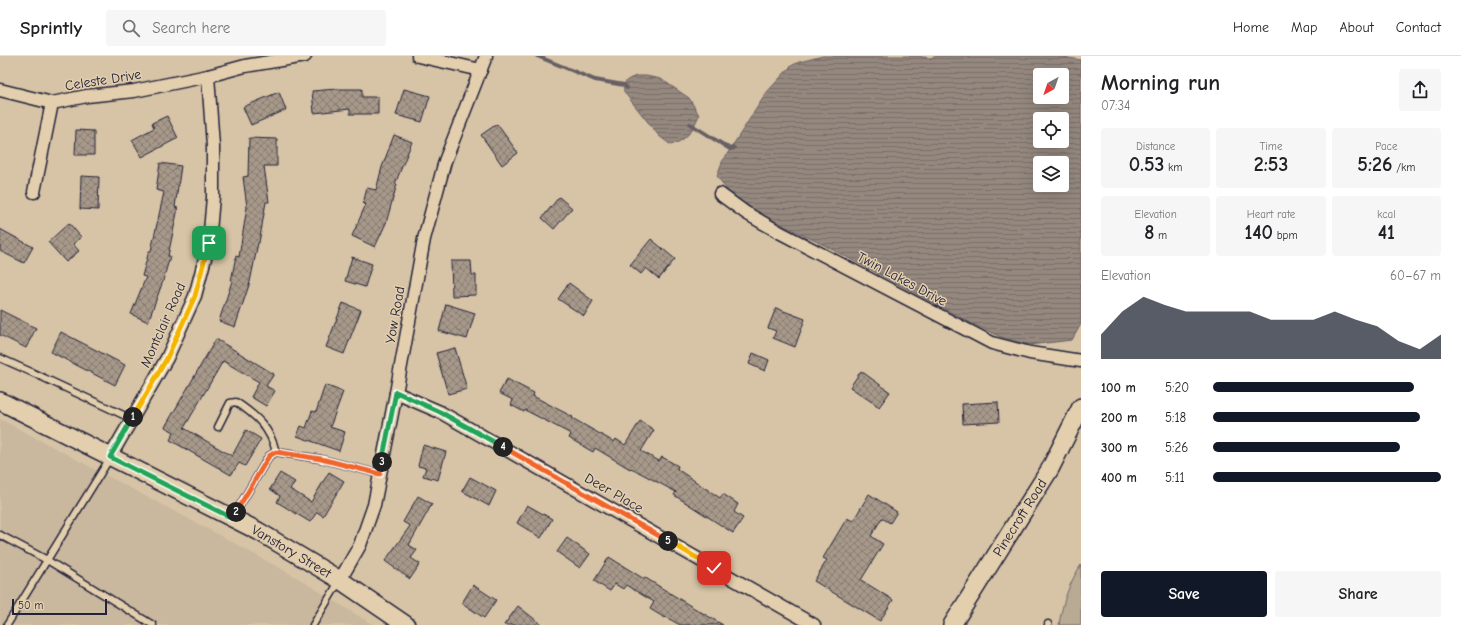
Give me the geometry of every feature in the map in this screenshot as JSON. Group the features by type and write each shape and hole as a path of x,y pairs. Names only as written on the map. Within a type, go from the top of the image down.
{"street":[{"name":"Celeste Drive","path":"0,90 52,103 87,96 134,91 208,76 245,66 305,56"},
{"path":"418,56 481,70"},
{"name":"Yow Road","path":"340,580 360,545 374,504 424,239 445,161 486,56"},
{"name":"Montclair Road","path":"110,457 167,358 195,296 209,243 213,197 213,146 208,76"},
{"path":"34,192 52,103"},
{"name":"Twin Lakes Drive","path":"720,194 746,213 773,228 992,343 1030,354 1081,361"},
{"name":"Deer Place","path":"396,392 440,412 814,625"},
{"name":"Vanstory Street","path":"0,401 258,531 340,580 406,625"},
{"name":"Pinecroft Road","path":"952,625 1050,469 1081,407"}],"lane":[{"path":"0,358 132,418"},
{"path":"218,427 230,403 236,402 251,412 268,431 273,440 276,452"},
{"path":"232,518 269,456 276,452 321,459 380,474"},
{"path":"7,625 110,457"},
{"path":"0,536 47,560 152,625"},
{"path":"313,625 340,580"}],"shaded area":[{"path":"823,56 917,56 930,58 938,56 1056,56 1081,60 1081,324 1072,340 1029,345 1001,337 971,323 822,244 760,214 730,194 717,176 722,162 767,92 791,66 799,62"},
{"path":"636,76 661,79 689,98 699,115 689,134 677,143 671,145 659,136 624,92 624,85 626,81"},
{"path":"0,419 296,577 373,625 0,625"},
{"path":"1081,565 1081,625 1059,625 1067,594"}],"building":[{"path":"362,89 362,97 378,97 378,114 350,114 350,109 314,113 312,91"},
{"path":"404,89 430,96 422,122 396,115"},
{"path":"279,92 286,110 251,125 243,107"},
{"path":"167,116 178,138 142,157 132,140 154,128 152,123"},
{"path":"497,124 518,153 502,165 481,135"},
{"path":"76,130 94,131 94,155 75,155"},
{"path":"394,135 412,142 395,184 397,184 386,223 375,247 352,236 366,204 363,204 367,188 376,190 382,167"},
{"path":"249,138 277,139 277,166 264,166 269,202 266,202 250,282 235,327 219,321 232,281 236,256 239,257 247,207 243,177 248,176"},
{"path":"160,163 181,166 175,207 178,208 168,256 170,256 163,281 148,322 131,314 146,277 142,276 149,251 151,251 164,192 156,190"},
{"path":"81,176 99,177 98,210 80,209"},
{"path":"559,197 572,208 554,229 542,218"},
{"path":"69,223 81,237 73,244 79,251 66,262 48,242"},
{"path":"0,229 33,247 24,263 0,251"},
{"path":"651,239 675,259 659,279 646,268 641,274 630,265"},
{"path":"352,257 372,264 365,287 345,281"},
{"path":"451,261 471,261 472,275 476,275 476,295 452,296"},
{"path":"569,283 593,301 584,316 558,299"},
{"path":"343,303 361,310 344,354 326,347"},
{"path":"446,304 475,313 467,339 439,331"},
{"path":"776,308 805,319 795,347 773,338 776,331 768,328"},
{"path":"0,310 36,328 26,348 0,335"},
{"path":"61,332 125,365 115,385 51,352"},
{"path":"216,339 274,374 266,386 275,391 266,406 251,397 259,382 223,361 184,428 232,456 246,430 261,439 245,466 239,463 231,475 170,440 174,432 165,427"},
{"path":"455,348 467,389 448,394 436,353"},
{"path":"753,353 769,360 765,371 749,364"},
{"path":"861,371 890,392 879,407 850,387"},
{"path":"507,379 534,393 533,396 573,417 572,418 614,442 616,439 625,445 640,421 654,430 641,451 659,461 662,457 678,466 677,469 720,498 723,494 738,504 734,512 743,518 733,533 674,495 676,492 631,468 630,469 595,448 593,452 569,438 571,434 525,410 524,412 511,405 513,400 499,393"},
{"path":"325,385 343,392 330,427 345,432 339,451 297,436 301,426 306,428 312,411 316,412"},
{"path":"998,402 999,422 963,424 962,404"},
{"path":"423,445 446,452 438,480 423,476 426,468 418,466"},
{"path":"329,472 344,481 323,516 317,512 310,522 277,502 280,496 270,489 280,473 295,482 290,489 311,502"},
{"path":"470,477 496,491 489,506 462,491"},
{"path":"869,494 897,512 890,523 882,518 871,536 883,544 861,580 893,600 880,621 814,581 827,560 823,558 847,518 853,521"},
{"path":"418,496 432,504 409,545 417,550 411,558 420,564 410,579 385,561 410,526 403,522"},
{"path":"527,505 552,519 541,538 517,523"},
{"path":"567,538 590,554 580,568 557,552"},
{"path":"609,557 723,625 680,625 650,609 654,602 626,585 623,589 615,584 610,591 594,581"},
{"path":"473,585 496,600 484,618 462,603"},
{"path":"518,606 542,625 504,625"}],"waterway":[{"path":"537,56 595,80 624,85 627,88"},
{"path":"690,124 730,149 734,148"}],"route":[{"path":"209,243 195,296 167,358 110,457 232,518 269,456 276,452 321,459 380,474 396,392 440,412 714,568"}]}
